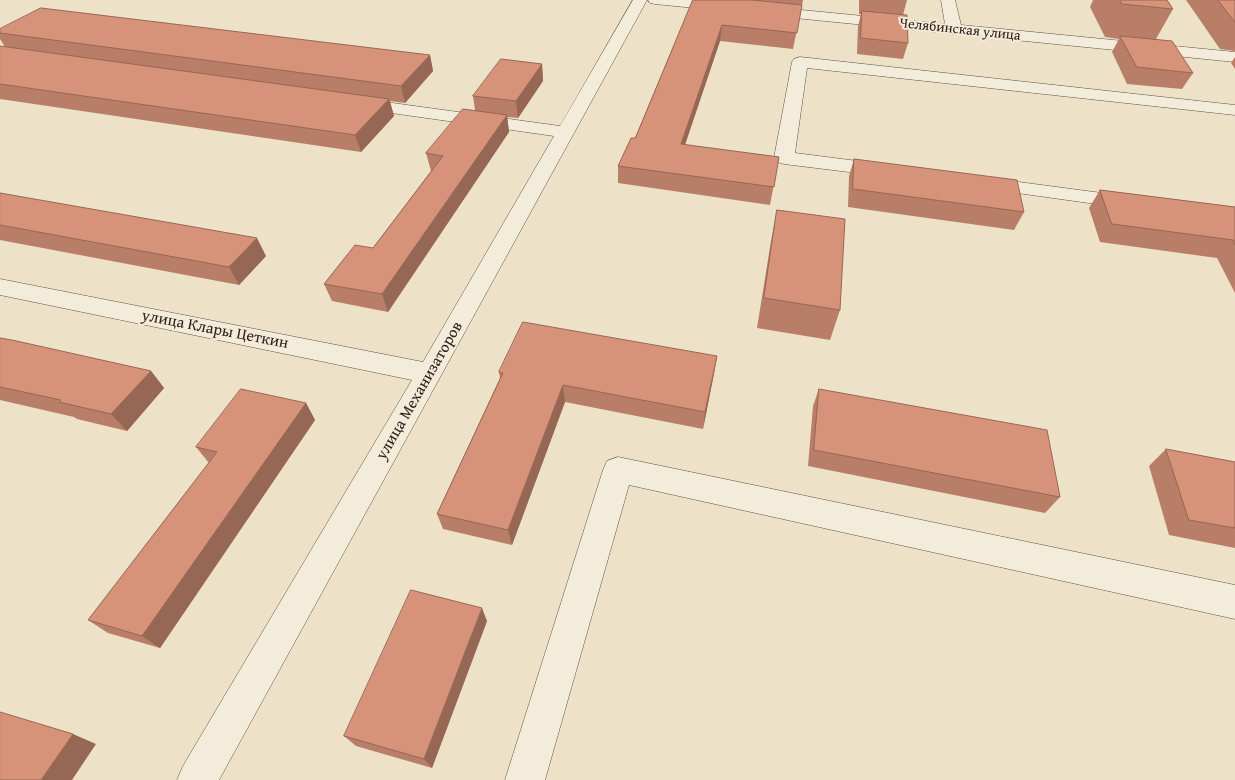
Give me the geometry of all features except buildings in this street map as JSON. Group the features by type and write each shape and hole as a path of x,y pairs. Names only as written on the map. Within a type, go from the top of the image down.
{"street":[{"name":"улица Механизаторов","path":"197,780 430,374 640,0"},
{"name":"Челябинская улица","path":"655,0 1235,57"},
{"path":"948,0 954,29"},
{"path":"902,173 784,158 800,62 1235,110"},
{"path":"342,101 566,132"},
{"path":"961,181 1147,205"},
{"name":"улица Клары Цеткин","path":"0,287 430,374"},
{"path":"525,780 618,470 1235,602"}]}
